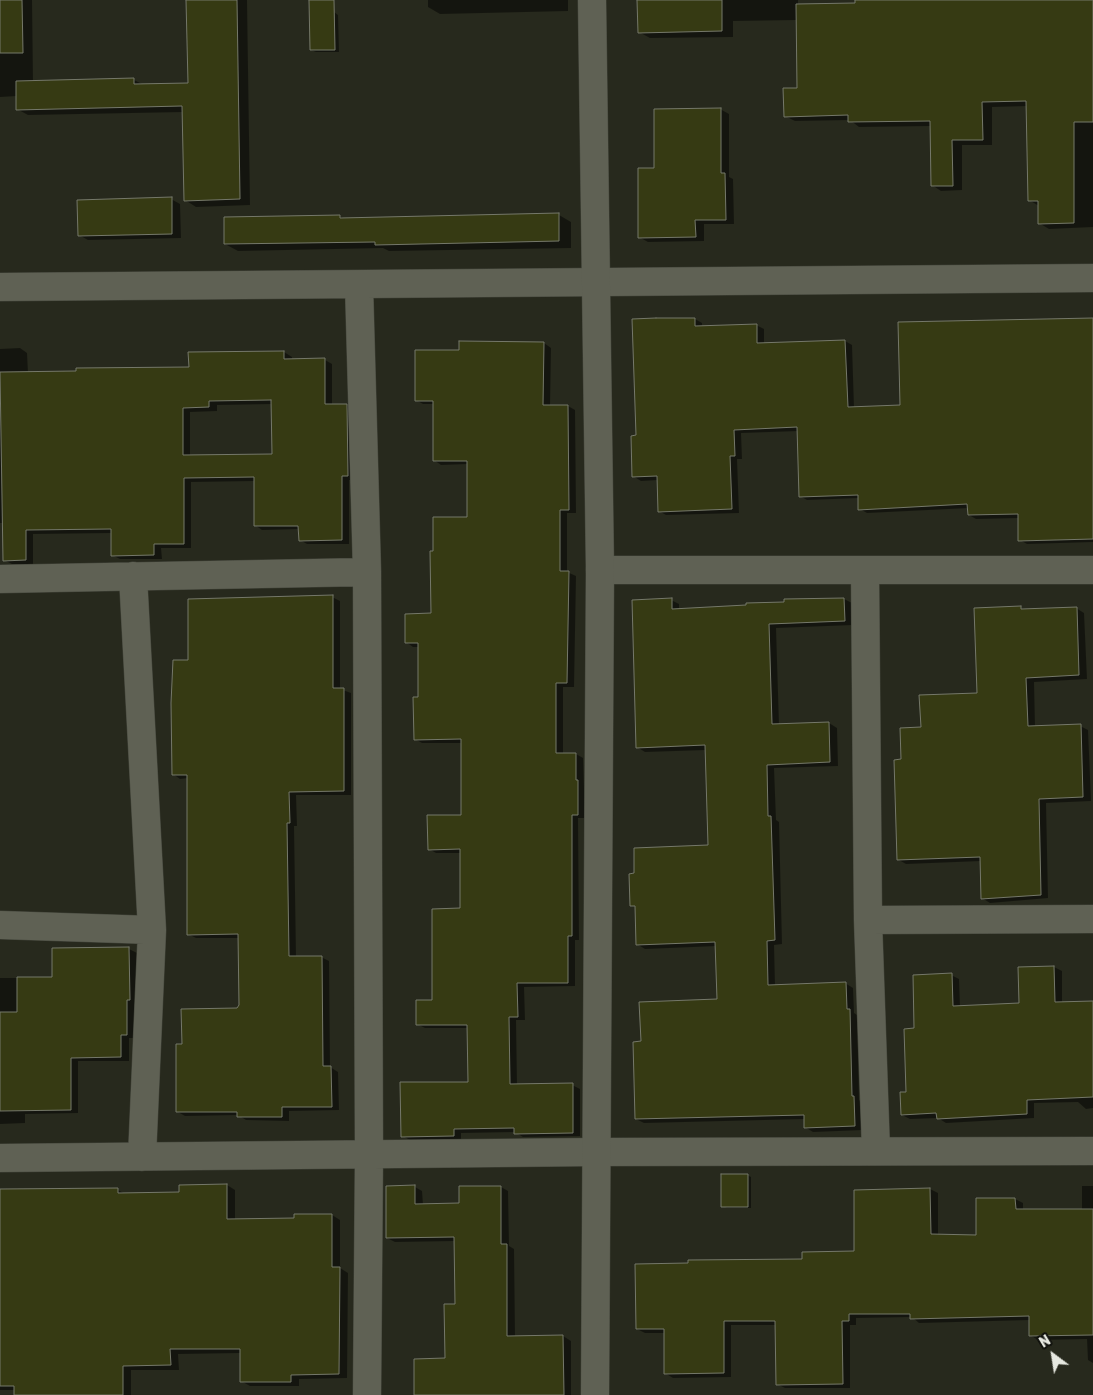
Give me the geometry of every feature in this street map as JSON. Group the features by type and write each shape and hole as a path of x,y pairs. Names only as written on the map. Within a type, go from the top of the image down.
{"street":[{"path":"592,0 598,283 600,570 595,1395"},
{"path":"0,288 1093,278"},
{"path":"360,284 366,572 369,1156 367,1395"},
{"path":"600,570 1093,570"},
{"path":"865,571 868,920 876,1151"},
{"path":"0,579 366,572"},
{"path":"133,576 152,930 142,1157"},
{"path":"868,920 1093,919"},
{"path":"0,924 152,930"},
{"path":"0,1158 369,1156 596,1152 1093,1151"}],"building":[{"path":"0,0 22,0 23,53 0,53"},
{"path":"186,0 237,0 240,199 184,201 182,106 16,110 16,81 134,78 134,84 188,83"},
{"path":"309,0 334,0 335,50 310,50"},
{"path":"637,0 722,0 722,31 638,33"},
{"path":"855,0 1093,0 1093,122 1074,122 1074,223 1038,224 1038,201 1028,201 1026,101 982,102 983,140 952,140 953,186 931,186 930,121 848,122 848,115 784,117 783,88 797,88 796,4 855,3"},
{"path":"721,108 721,173 725,173 726,220 695,220 696,237 638,238 638,168 654,168 654,109"},
{"path":"172,197 172,234 78,236 77,200"},
{"path":"559,213 559,241 375,245 375,242 224,244 224,217 340,215 340,218"},
{"path":"695,318 695,326 757,324 757,343 845,340 848,407 900,405 898,322 1093,318 1093,539 1018,541 1018,514 968,515 967,504 858,510 858,495 799,497 797,427 734,430 735,456 730,456 732,509 658,512 657,476 632,477 631,436 636,435 632,319"},
{"path":"459,341 544,342 543,405 568,405 569,510 560,510 560,571 569,571 567,683 556,683 556,753 576,753 576,780 578,780 578,815 572,815 572,936 568,936 568,983 517,983 518,1017 509,1017 510,1084 573,1083 573,1133 514,1134 514,1128 454,1129 454,1136 401,1137 400,1082 468,1082 467,1025 416,1025 416,1000 432,1000 432,909 460,908 460,849 428,850 427,815 461,815 461,739 414,740 413,697 418,697 418,643 405,643 405,614 431,613 430,551 433,551 433,517 467,517 467,461 433,461 433,401 415,401 415,350 459,350"},
{"path":"284,351 284,359 325,358 325,404 347,404 348,476 342,476 342,540 299,541 298,526 254,526 254,477 184,478 184,544 154,544 154,555 111,556 111,529 26,530 26,560 3,561 0,372 76,371 76,368 189,367 188,352","holes":["271,400 272,454 183,455 183,408 209,407 209,401"]},
{"path":"333,595 333,688 344,688 344,791 289,792 290,823 287,823 289,956 322,956 323,1066 331,1066 332,1107 282,1107 282,1117 237,1117 237,1112 176,1112 176,1044 182,1044 181,1009 237,1008 239,1005 238,934 187,935 187,775 172,775 171,703 173,660 188,660 188,599"},
{"path":"672,598 672,609 784,602 784,599 844,598 845,621 769,624 772,724 829,722 830,762 767,765 768,816 771,816 775,940 767,941 768,985 846,982 847,1009 850,1009 852,1096 854,1096 855,1126 804,1128 804,1115 635,1119 633,1042 641,1041 639,1002 717,999 715,942 636,945 635,906 630,906 629,874 634,873 634,848 708,845 705,745 636,748 632,600"},
{"path":"1021,606 1021,609 1077,607 1079,675 1026,678 1028,726 1081,724 1083,797 1039,799 1041,895 981,899 980,857 897,860 894,760 901,759 900,728 921,727 919,695 977,693 974,608"},
{"path":"129,947 130,1000 127,1000 127,1035 121,1035 121,1057 71,1058 71,1110 0,1111 0,1012 17,1012 17,977 52,977 52,948"},
{"path":"1054,966 1055,1002 1093,1001 1093,1097 1027,1100 1027,1114 937,1119 936,1113 901,1115 900,1092 906,1092 904,1029 914,1028 913,975 952,973 953,1006 1019,1003 1018,967"},
{"path":"721,1174 748,1174 748,1207 721,1207"},
{"path":"227,1184 227,1219 294,1218 294,1214 332,1214 332,1267 340,1267 339,1374 291,1375 291,1382 240,1382 240,1349 170,1349 171,1365 123,1366 123,1395 14,1395 14,1386 0,1386 0,1189 118,1188 118,1193 179,1192 179,1185"},
{"path":"415,1185 415,1204 459,1203 459,1186 501,1186 501,1244 507,1244 507,1336 563,1335 564,1395 414,1395 414,1359 445,1358 444,1304 455,1304 454,1237 386,1238 386,1186"},
{"path":"930,1188 931,1234 976,1235 976,1198 1015,1198 1016,1209 1093,1209 1093,1335 1029,1336 1029,1316 910,1319 910,1314 849,1314 849,1321 842,1321 843,1384 776,1385 775,1321 724,1321 724,1373 664,1374 664,1329 636,1329 635,1264 688,1263 688,1260 802,1259 802,1252 854,1251 854,1190"}]}
